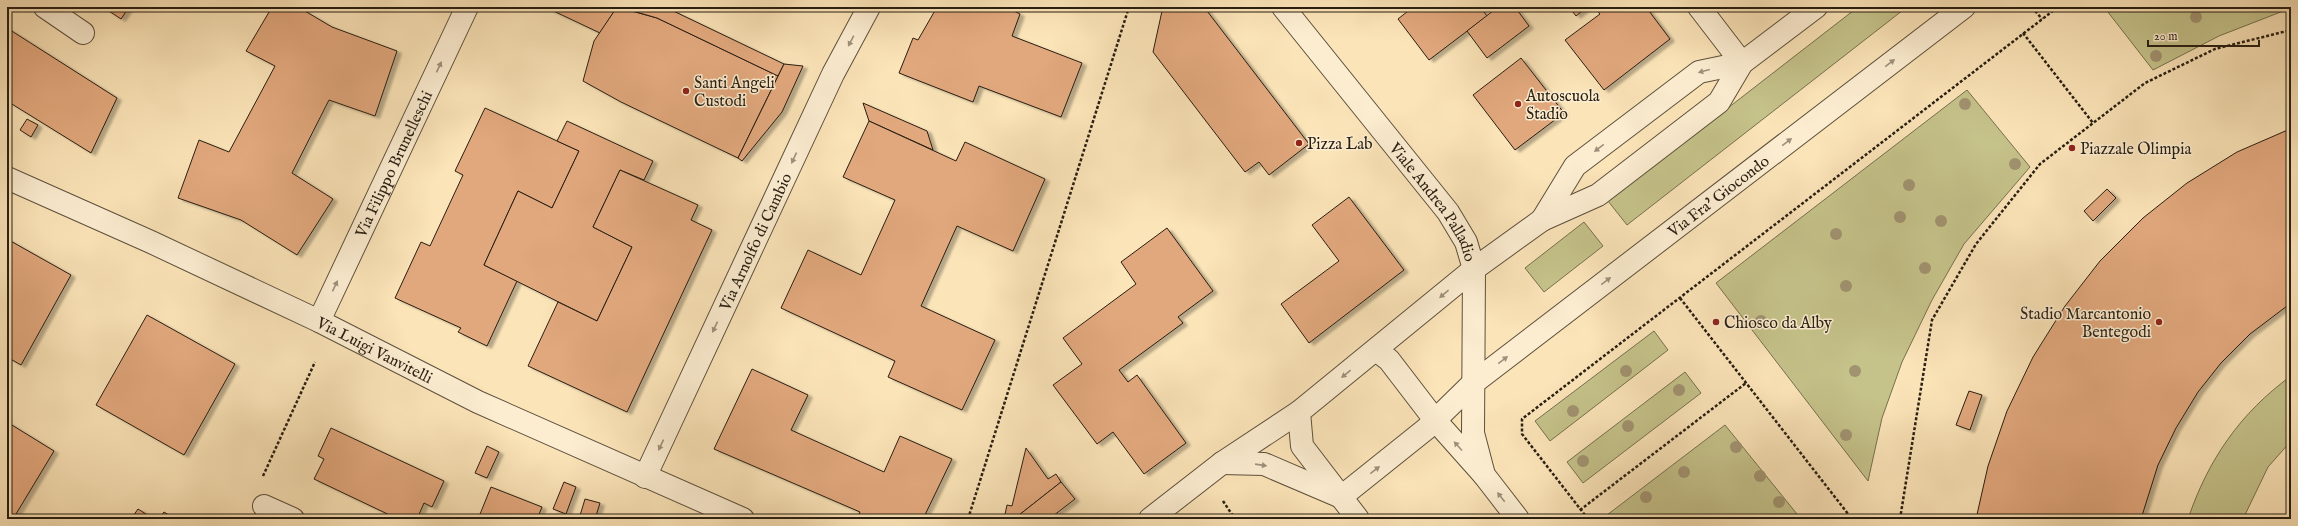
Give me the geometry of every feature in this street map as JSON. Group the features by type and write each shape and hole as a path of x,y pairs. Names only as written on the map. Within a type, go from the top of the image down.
{"street":[{"path":"45,7 83,34"},
{"name":"Via Filippo Brunelleschi","path":"319,321 467,7"},
{"name":"Via Arnolfo di Cambio","path":"645,477 830,81 869,7"},
{"name":"Viale Andrea Palladio","path":"1283,7 1448,212 1466,242 1474,269"},
{"path":"1698,7 1742,63"},
{"path":"1150,519 1222,463 1299,412 1474,269 1542,220 1598,195 1719,102 1742,63 1816,7"},
{"name":"Via Fra' Giocondo","path":"1472,384 1964,7"},
{"path":"1542,220 1575,166 1699,72 1742,63"},
{"name":"Via Luigi Vanvitelli","path":"7,178 151,242 319,321 478,402 743,519"},
{"path":"1474,269 1472,384 1473,434 1484,475"},
{"path":"1376,350 1389,360 1435,420 1484,475 1518,519"},
{"path":"1341,497 1426,430 1472,384"},
{"path":"1299,412 1302,446 1358,519"},
{"path":"1222,463 1264,464 1341,497"},
{"path":"264,506 293,519"}],"path":[{"path":"968,519 1129,7"},
{"path":"2032,7 2042,19"},
{"path":"1588,519 1522,434 1522,419 2058,7"},
{"path":"1900,519 1932,320 1976,244 2040,164 2144,83 2216,49 2291,30"},
{"path":"2024,33 2093,123"},
{"path":"1680,298 1852,519"},
{"path":"264,506 260,483 315,362"},
{"path":"1580,510 1746,383"}],"shaded area":[{"path":"1858,7 1907,7 1627,225 1608,201"},
{"path":"2104,7 2291,8 2219,36 2153,70"},
{"path":"1967,90 2030,167 1964,244 1932,300 1902,362 1882,418 1868,481 1716,283"},
{"path":"1584,222 1603,246 1544,292 1525,268"},
{"path":"1654,331 1668,350 1550,441 1535,421"},
{"path":"1685,372 1701,393 1583,483 1567,462"},
{"path":"2291,376 2291,441 2268,467 2243,519 2188,519 2205,477 2228,439 2256,406"},
{"path":"1725,425 1801,519 1610,519 1607,515"}],"building":[{"path":"103,7 129,7 121,19"},
{"path":"272,7 298,7 332,27 397,51 375,116 329,100 292,173 333,199 297,255 241,220 178,198 199,140 229,152 275,66 246,51"},
{"path":"545,7 617,7 600,33"},
{"name":"Santi Angeli Custodi","path":"617,7 657,18 778,76 738,158 621,102 583,81 594,41"},
{"path":"619,7 665,7 784,64 778,76 657,18"},
{"path":"937,7 1006,7 1020,14 1012,36 1082,63 1061,117 979,86 973,102 899,73 913,38 918,40"},
{"path":"1159,7 1204,7 1309,144 1269,175 1259,162 1245,172 1153,52 1162,11"},
{"path":"1413,7 1480,7 1487,16 1429,60 1398,19"},
{"path":"1498,7 1515,7 1529,26 1487,58 1467,31"},
{"path":"1569,7 1587,7 1576,16"},
{"path":"1594,7 1646,7 1670,39 1604,90 1565,40 1600,14"},
{"path":"7,28 117,98 91,153 7,101"},
{"name":"Autoscuola Stadio","path":"1521,58 1564,113 1515,150 1473,95"},
{"path":"784,64 803,66 782,112 742,161 738,158"},
{"path":"863,103 927,131 933,150 869,121"},
{"path":"485,108 579,151 552,208 518,191 484,265 517,281 487,346 458,332 461,328 395,298 421,242 430,246 463,175 455,171"},
{"path":"27,119 38,125 31,137 20,130"},
{"path":"567,121 653,161 644,180 620,170 593,227 632,247 597,321 484,265 518,191 552,208 579,151 557,141"},
{"path":"869,121 956,161 965,142 1045,179 1013,251 957,226 921,306 995,340 962,410 888,377 895,361 781,308 808,250 861,275 895,200 843,177"},
{"name":"Stadio Marcantonio Bentegodi","path":"2290,129 2291,303 2250,334 2221,363 2198,392 2176,428 2158,465 2141,519 1976,519 1988,466 2007,411 2033,357 2065,306 2100,261 2143,218 2187,183 2237,152"},
{"path":"620,170 698,205 691,220 712,230 627,412 528,366 558,302 597,321 632,247 593,227"},
{"path":"2107,189 2116,198 2093,221 2084,211"},
{"path":"1349,197 1404,270 1309,343 1281,304 1339,261 1312,225"},
{"path":"1167,228 1213,291 1178,317 1183,323 1119,370 1128,382 1137,375 1186,443 1144,474 1113,432 1097,444 1053,385 1082,364 1063,338 1136,284 1121,262"},
{"path":"7,239 71,275 21,365 7,357"},
{"path":"147,315 235,364 184,455 96,405"},
{"path":"752,369 808,395 791,430 884,472 900,436 952,459 923,519 871,519 859,514 860,512 714,449"},
{"path":"1969,391 1982,395 1970,430 1956,425"},
{"path":"7,422 54,451 13,519 7,519"},
{"path":"331,428 444,481 432,507 424,503 417,519 398,519 314,479 324,459 318,456"},
{"path":"487,446 499,452 487,478 475,473"},
{"path":"1026,448 1048,479 1056,474 1061,482 1014,519 1004,519 1007,505 1012,506"},
{"path":"564,482 576,487 566,514 553,509"},
{"path":"1061,482 1075,499 1049,519 1014,519"},
{"path":"491,487 542,507 537,519 478,519"},
{"path":"585,499 600,503 595,519 579,519"},
{"path":"138,509 154,519 131,519"},
{"path":"164,512 175,519 159,519"}],"place":[{"name":"Santi Angeli Custodi","path":"686,91"},
{"name":"Autoscuola Stadio","path":"1518,104"},
{"name":"Pizza Lab","path":"1299,143"},
{"name":"Piazzale Olimpia","path":"2072,148"},
{"name":"Chiosco da Alby","path":"1716,322"},
{"name":"Stadio Marcantonio Bentegodi","path":"2159,322"}]}
